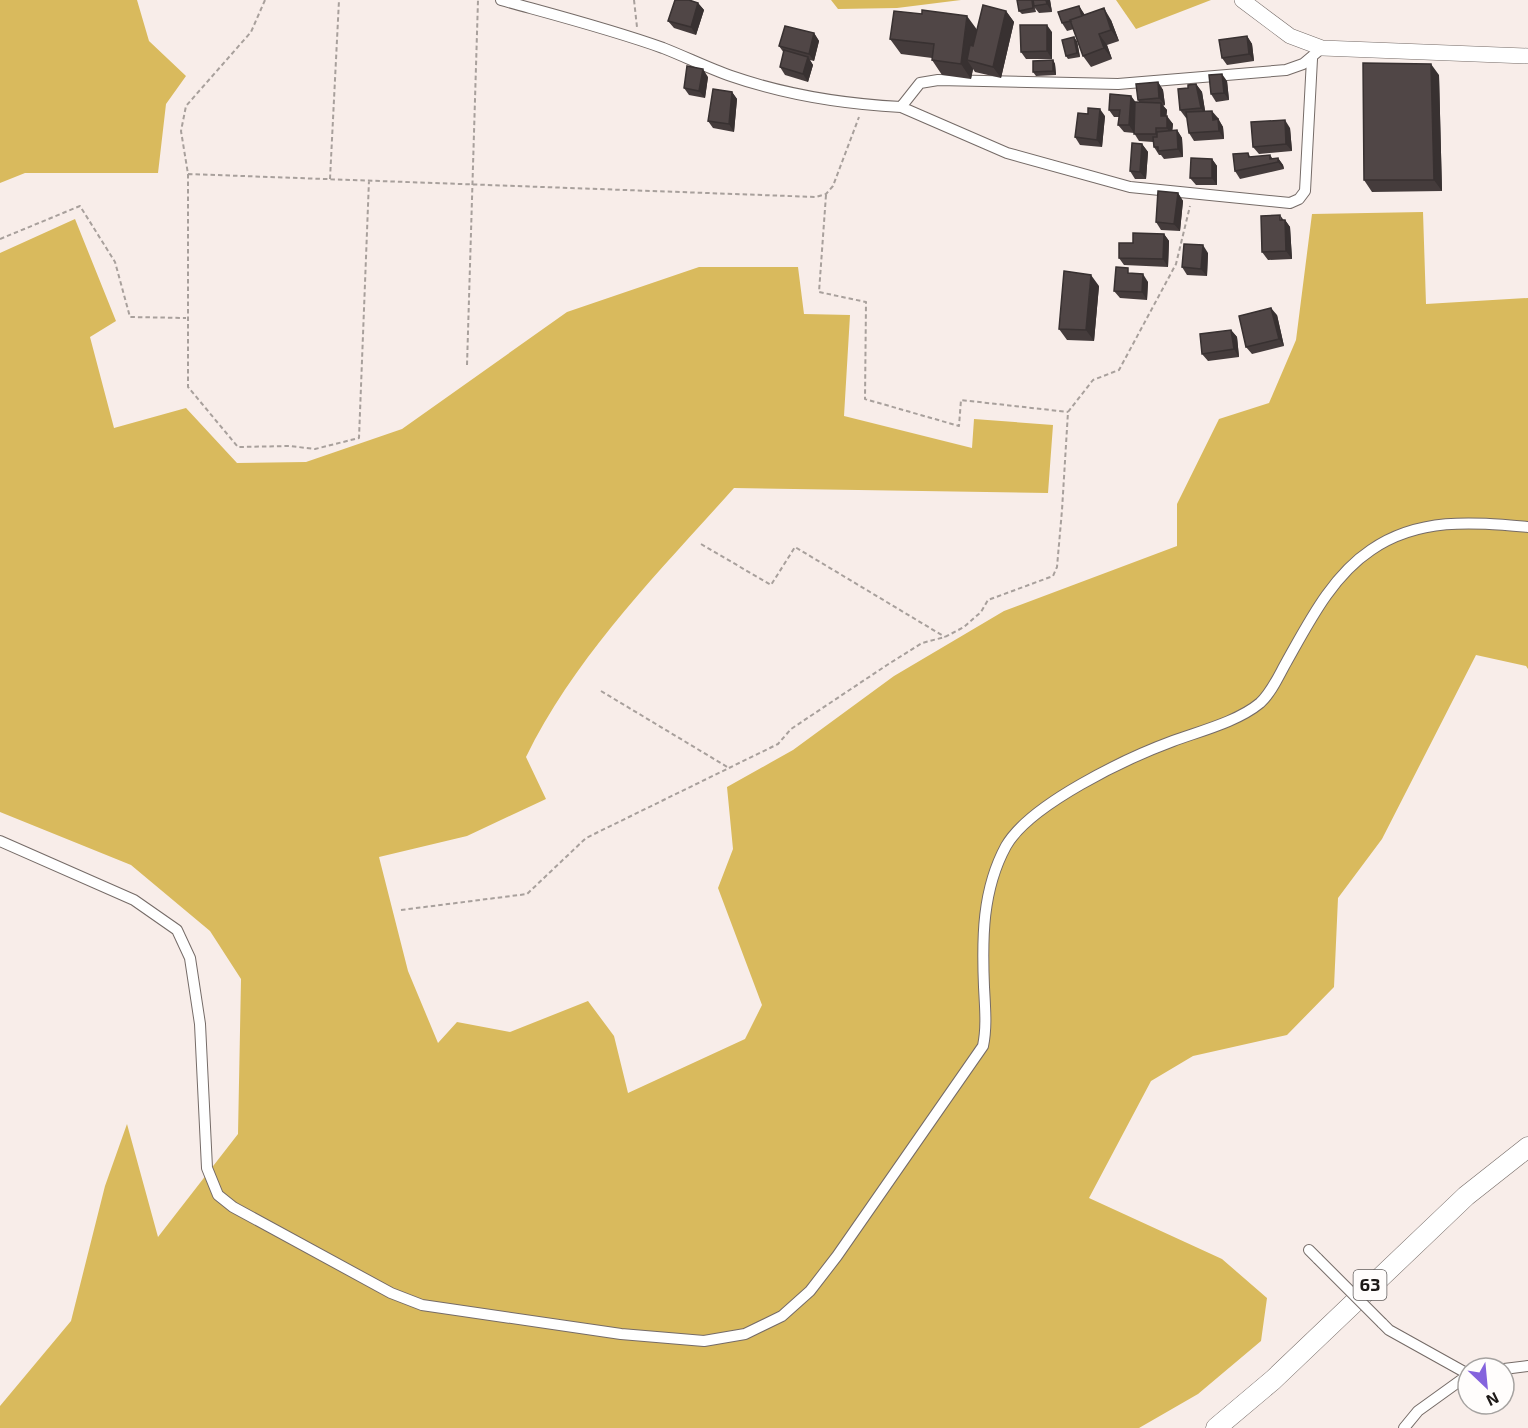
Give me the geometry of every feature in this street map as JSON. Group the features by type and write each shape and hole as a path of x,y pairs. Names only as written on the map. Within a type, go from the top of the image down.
{"highway":[{"name":"63","path":"1216,1428 1273,1380 1466,1196 1528,1146"}],"street":[{"path":"501,0 639,40 731,76 793,94 863,105 901,107 1007,153 1130,187 1281,204 1299,199 1305,191 1317,54"},
{"path":"1242,0 1317,54"},
{"path":"901,107 920,83 938,80 1118,84 1286,69 1317,54 1528,56"},
{"path":"0,841 134,900 177,930 190,958 200,1024 207,1168 218,1195 233,1207 391,1293 422,1305 621,1334 704,1341 745,1334 782,1316 810,1291 837,1256 983,1046 986,1031 982,942 986,904 995,870 1008,844 1024,824 1084,783 1162,745 1240,715 1259,704 1271,691 1317,609 1344,573 1370,550 1402,533 1442,522 1469,521 1528,527"},
{"path":"1309,1250 1389,1330 1456,1367"},
{"path":"1404,1428 1418,1411 1456,1383"}],"path":[{"path":"265,0 251,32 186,106 181,131 188,174 186,318 188,387 238,447 290,446 315,449 359,438 369,180"},
{"path":"330,179 339,0"},
{"path":"467,364 478,0"},
{"path":"634,0 639,40"},
{"path":"863,105 846,156 826,194 819,292 866,302 865,399 959,426 961,400 1068,412"},
{"path":"188,174 784,196 826,194"},
{"path":"401,910 527,894 586,838 778,744 791,729 922,643 945,637 964,627 995,595 1053,576 1057,567 1068,412 1093,380 1119,370 1176,264 1193,194"},
{"path":"0,239 80,206 115,262 130,316 186,318"},
{"path":"701,544 771,585 795,547 945,637"},
{"path":"601,691 729,768"}],"shaded area":[{"path":"0,0 137,0 149,41 186,76 166,104 158,173 25,173 0,183"},
{"path":"831,0 961,0 897,8 838,9"},
{"path":"1116,0 1211,0 1136,29"},
{"path":"1423,212 1426,304 1528,298 1528,669 1526,666 1476,655 1382,839 1338,898 1334,987 1287,1035 1193,1056 1151,1081 1089,1198 1222,1259 1267,1298 1261,1341 1198,1394 1139,1428 0,1428 0,1406 71,1321 105,1186 127,1124 158,1237 238,1134 241,979 210,931 131,865 0,812 0,253 75,219 116,321 90,337 114,428 186,408 237,463 306,462 402,429 567,312 699,267 798,267 804,314 850,315 844,416 972,448 974,419 1053,425 1048,493 734,488 648,583 594,649 546,720 526,757 546,799 467,836 379,857 408,971 438,1043 457,1022 510,1032 588,1001 614,1036 628,1093 745,1039 762,1005 718,888 733,849 727,787 793,750 894,676 1004,611 1177,546 1177,504 1219,419 1269,403 1296,340 1312,214"}],"building":[{"path":"675,0 689,0 698,3 691,27 668,21"},
{"path":"1017,0 1032,0 1033,8 1019,11"},
{"path":"1033,0 1046,0 1047,4 1034,6"},
{"path":"983,5 1006,11 993,67 967,60 970,45 973,46"},
{"path":"1079,6 1082,16 1062,23 1058,12"},
{"path":"1104,8 1111,30 1099,34 1104,48 1083,56 1070,20"},
{"path":"922,10 967,16 961,64 932,60 934,44 890,39 894,11 922,14"},
{"path":"1020,25 1047,25 1047,51 1021,52"},
{"path":"785,26 814,33 809,54 779,46"},
{"path":"1247,36 1249,54 1222,58 1219,40"},
{"path":"1074,37 1077,53 1066,56 1062,40"},
{"path":"784,50 808,57 803,74 780,67"},
{"path":"1053,60 1053,71 1033,72 1033,61"},
{"path":"1363,63 1431,64 1434,180 1364,180"},
{"path":"687,66 703,69 699,91 684,88"},
{"path":"1222,74 1224,93 1211,94 1209,75"},
{"path":"1158,82 1159,98 1138,100 1136,84"},
{"path":"1196,84 1201,108 1180,110 1178,89"},
{"path":"713,89 732,92 729,124 708,121"},
{"path":"1110,94 1131,96 1129,125 1118,125 1120,110 1109,110"},
{"path":"1135,102 1161,103 1161,116 1167,116 1167,128 1156,128 1156,134 1134,134"},
{"path":"1088,108 1100,109 1097,140 1075,137 1078,113 1088,114"},
{"path":"1212,111 1213,120 1218,119 1219,131 1189,133 1186,112"},
{"path":"1285,120 1286,144 1253,147 1251,122"},
{"path":"1177,130 1178,149 1158,151 1158,147 1154,147 1153,137 1157,137 1157,132"},
{"path":"1132,143 1142,144 1140,172 1130,171"},
{"path":"1248,153 1249,157 1270,155 1270,159 1278,158 1278,162 1235,171 1233,154"},
{"path":"1191,158 1212,159 1212,178 1190,178"},
{"path":"1158,191 1178,193 1174,224 1156,222"},
{"path":"1280,215 1280,220 1285,220 1286,251 1262,252 1261,216"},
{"path":"1133,233 1164,234 1163,259 1119,258 1119,243 1133,243"},
{"path":"1184,244 1203,245 1201,269 1182,267"},
{"path":"1116,267 1128,268 1128,273 1143,274 1142,292 1114,291"},
{"path":"1064,271 1091,275 1086,330 1059,329"},
{"path":"1271,308 1279,339 1246,347 1239,316"},
{"path":"1231,330 1234,349 1202,354 1200,334"}]}
